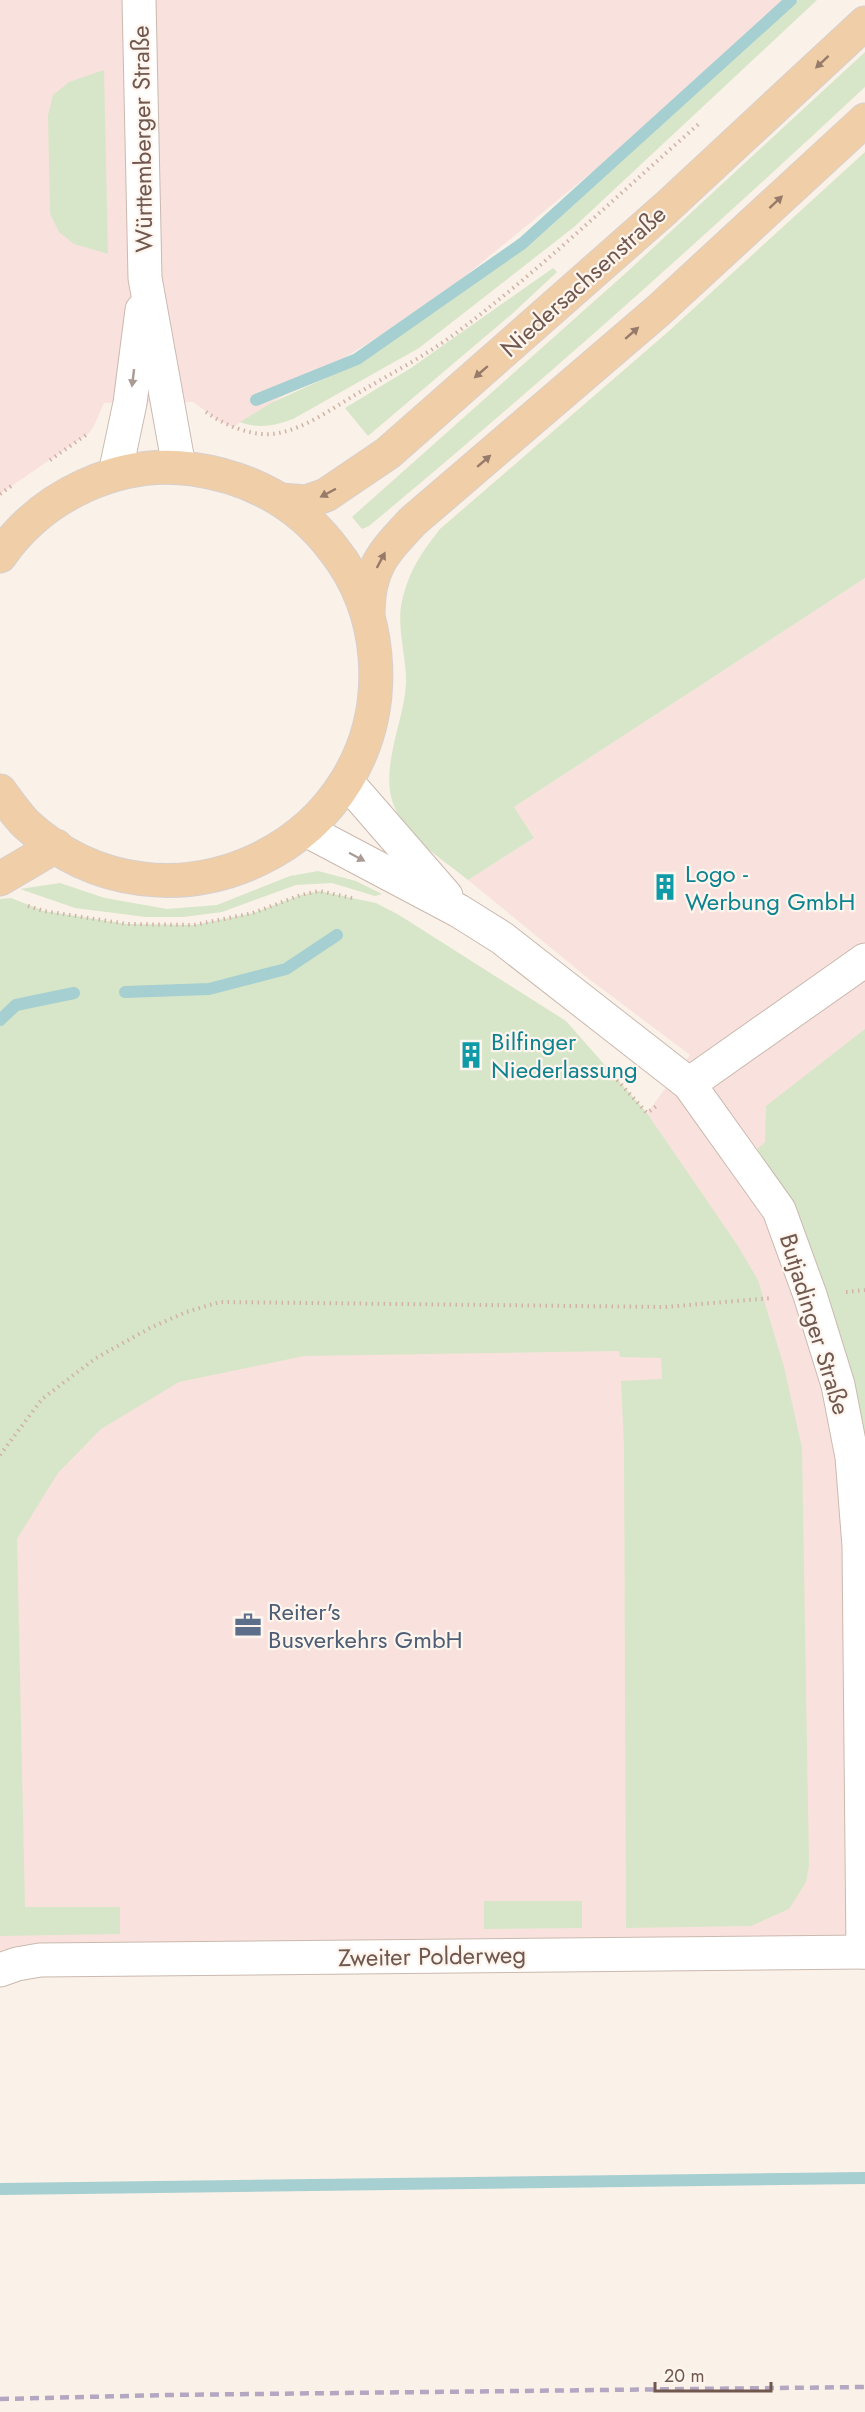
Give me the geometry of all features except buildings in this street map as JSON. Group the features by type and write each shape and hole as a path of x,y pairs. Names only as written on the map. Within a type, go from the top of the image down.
{"main road":[{"name":"Niedersachsenstraße","path":"281,500 306,502 326,495 388,453 657,216 865,23"},
{"name":"Niedersachsenstraße","path":"368,615 369,585 379,559 413,521 659,310 865,120"},
{"name":"Niedersachsenstraße","path":"0,556 37,515 80,488 115,474 148,467 179,467 212,472 243,481 281,500 317,529 343,560 368,615 374,640 376,673 374,711 365,741 347,782 334,801 306,830 286,846 247,866 219,875 187,880 141,879 88,864 56,846 24,822 0,791"},
{"path":"10,890 56,846"}],"street":[{"name":"Württemberger Straße","path":"115,474 130,403 146,278 139,0"},
{"name":"Württemberger Straße","path":"146,278 179,467"},
{"name":"Butjadinger Straße","path":"347,782 459,911"},
{"name":"Butjadinger Straße","path":"306,830 459,911 529,958 689,1084 779,1210 810,1295 838,1385 853,1468 859,1546 864,1952"},
{"path":"689,1084 865,960"},
{"name":"Zweiter Polderweg","path":"0,1970 40,1960 864,1952"}],"path":[{"path":"169,402 194,402 219,421 257,433 277,434 314,419 463,328 575,235 707,116"},
{"path":"45,463 89,433"},
{"path":"0,494 20,480"},
{"path":"10,890 44,911 128,924 194,925 253,913 301,895 319,891 358,899"},
{"path":"0,1455 42,1399 96,1358 159,1324 186,1312 220,1302 665,1307 865,1290"}],"shaded area":[{"path":"0,0 784,0 664,113 431,304 233,427 219,421 193,402 104,403 89,433 0,494"},
{"path":"865,578 865,1952 0,1970 0,1455 42,1399 737,1246 647,1113 690,1055 589,979 468,880 534,838 514,807"}],"green space":[{"path":"798,0 817,0 574,227 419,348 293,419 266,426 240,422 271,403 350,367 439,309 530,245"},
{"path":"865,52 865,87 558,365 369,526 362,529 352,517 627,272"},
{"path":"104,70 108,254 74,244 59,232 50,214 48,115 53,95 69,82"},
{"path":"865,152 865,578 514,807 534,838 468,880 426,847 407,828 394,806 390,792 391,761 406,684 400,611 408,580 416,563 440,529 669,331"},
{"path":"553,268 557,272 513,313 368,436 345,408 411,368"},
{"path":"318,871 356,881 382,894 375,896 332,883 296,885 222,912 183,917 146,917 75,908 20,889 60,883 105,898 167,909 217,905 290,876"},
{"path":"319,891 376,903 399,915 566,1021 647,1113 738,1246 758,1280 784,1367 802,1448 809,1865 806,1882 789,1909 751,1926 626,1928 624,1447 621,1381 662,1379 661,1358 620,1357 619,1351 304,1356 179,1382 101,1429 58,1473 17,1539 25,1907 120,1907 120,1934 0,1936 0,899 11,898 44,911 127,924 194,925 253,913 301,895"},
{"path":"865,1029 865,1441 755,1151 765,1142 766,1106"},
{"path":"484,1901 582,1901 582,1928 484,1929"}],"waterway":[{"path":"256,400 357,359 523,243 791,0"},
{"path":"125,992 209,989 286,969 337,935"},
{"path":"0,1020 16,1005 74,993"},
{"path":"0,2189 865,2178"}],"railway":[{"path":"0,2399 865,2387"}],"place":[{"name":"Logo - Werbung GmbH","path":"665,887"},
{"name":"Bilfinger Niederlassung","path":"471,1055"},
{"name":"Reiter's Busverkehrs GmbH","path":"248,1625"}]}
